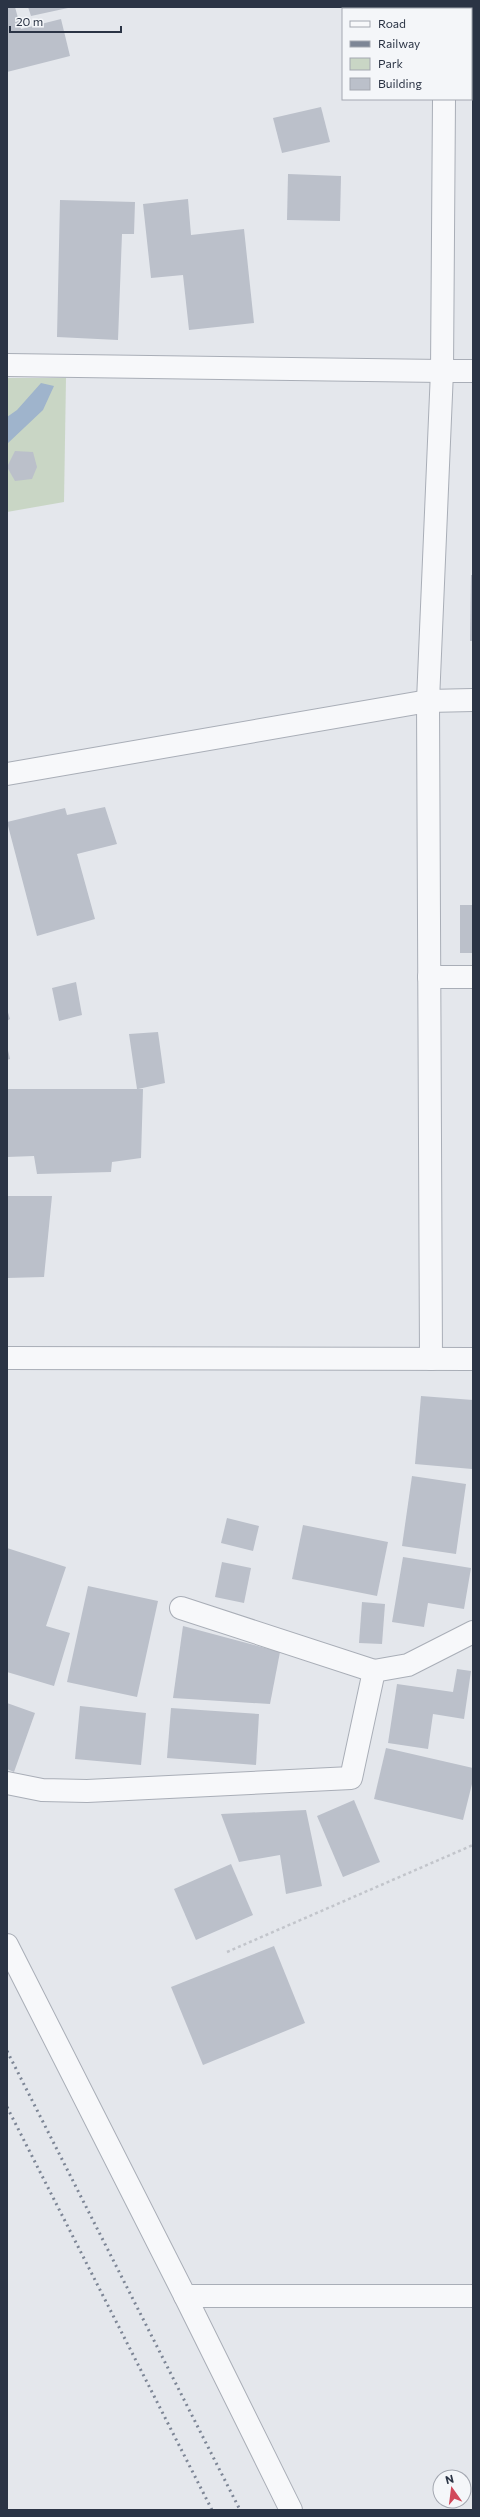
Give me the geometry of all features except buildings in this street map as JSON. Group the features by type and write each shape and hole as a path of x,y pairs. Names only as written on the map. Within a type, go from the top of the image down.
{"street":[{"path":"431,1359 428,701 442,371 444,100"},
{"path":"7,365 473,371"},
{"path":"7,774 428,701 473,700"},
{"path":"429,977 473,977"},
{"path":"7,1358 473,1359"},
{"path":"181,1608 374,1670 408,1665 473,1632"},
{"path":"7,1783 42,1790 87,1791 351,1778 374,1670"},
{"path":"7,1945 186,2296 291,2510"},
{"path":"186,2296 473,2296"}],"path":[{"path":"227,1952 473,1845"}],"green space":[{"path":"7,378 66,378 64,502 7,512"}],"water":[{"path":"41,383 54,386 43,410 7,444 7,417 17,410"}],"railway":[{"path":"7,2051 240,2510"},
{"path":"7,2107 212,2510"}]}
